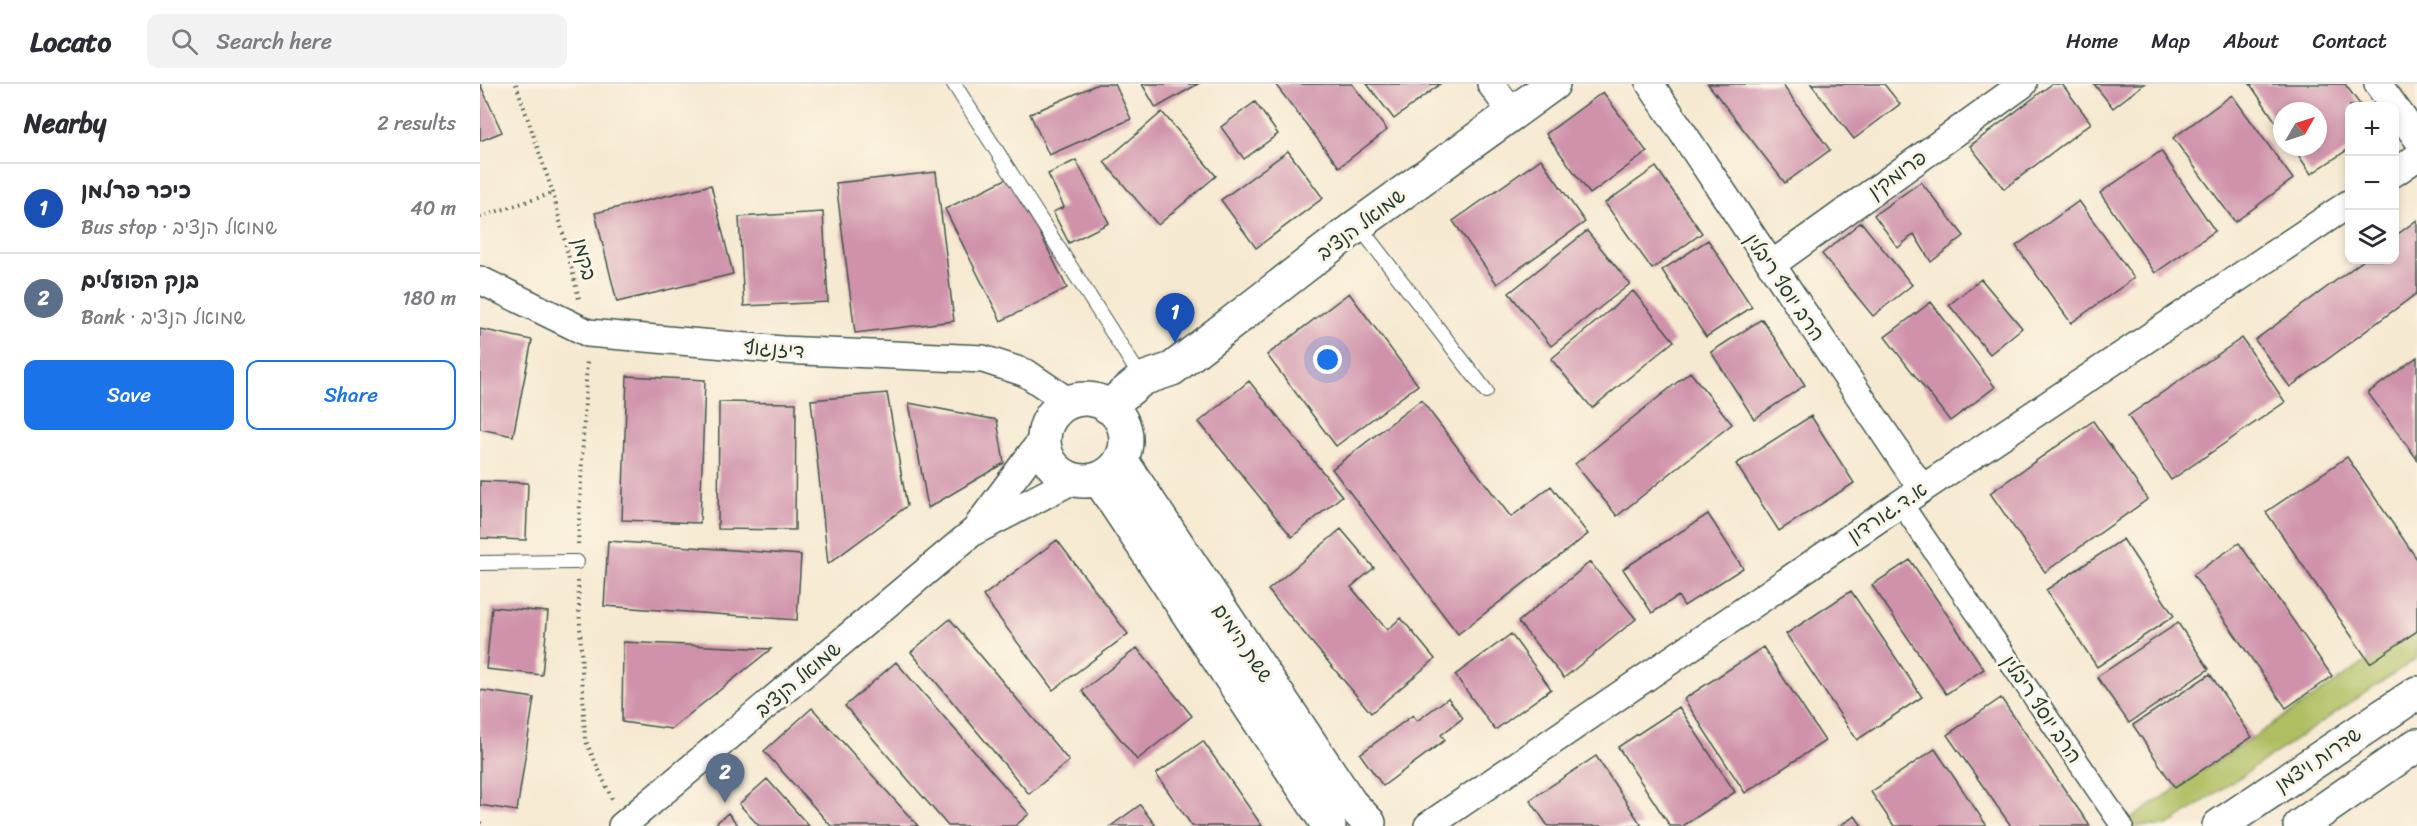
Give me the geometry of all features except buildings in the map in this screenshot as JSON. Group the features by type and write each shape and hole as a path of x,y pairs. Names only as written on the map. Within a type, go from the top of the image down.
{"street":[{"path":"1491,84 1512,113"},
{"name":"שמואל הנציב","path":"1116,417 1156,394 1157,374 1553,84"},
{"name":"הרב יוסף ריבלין","path":"1650,84 1771,265 1912,496 2122,826"},
{"name":"פרומקין","path":"1771,265 2023,84"},
{"path":"2378,84 2417,138"},
{"path":"2399,169 2417,158"},
{"name":"א.ד.גורדון","path":"1428,826 1912,496 2345,206"},
{"name":"דיזנגוף","path":"480,280 588,333 782,350 983,359 1026,373 1069,402"},
{"path":"1082,399 1094,400 1116,417 1126,444 1098,473 1066,477 1053,466 1046,453 1044,437 1048,423 1056,410 1069,402 1082,399"},
{"name":"שמואל הנציב","path":"622,826 973,532 1044,437"},
{"name":"שמואל הנציב","path":"973,532 1098,473"},
{"name":"ששת הימים","path":"1098,473 1350,803 1374,825"},
{"name":"ששת הימים","path":"1098,473 1329,826"},
{"name":"שדרות ויצמן","path":"2219,826 2417,693"},
{"path":"2300,826 2417,746"}],"lane":[{"path":"954,84 1157,374"},
{"path":"1358,225 1485,391"},
{"path":"480,563 577,562"}],"path":[{"name":"בקמן","path":"516,84 553,193 588,333"},
{"path":"480,217 553,193"},
{"path":"480,823 484,826"}],"green space":[{"path":"2417,628 2417,658 2167,826 2120,826"}],"place":[{"name":"כיכר פרלמן","path":"1175,343"},
{"name":"בנק הפועלים","path":"725,803"}]}
